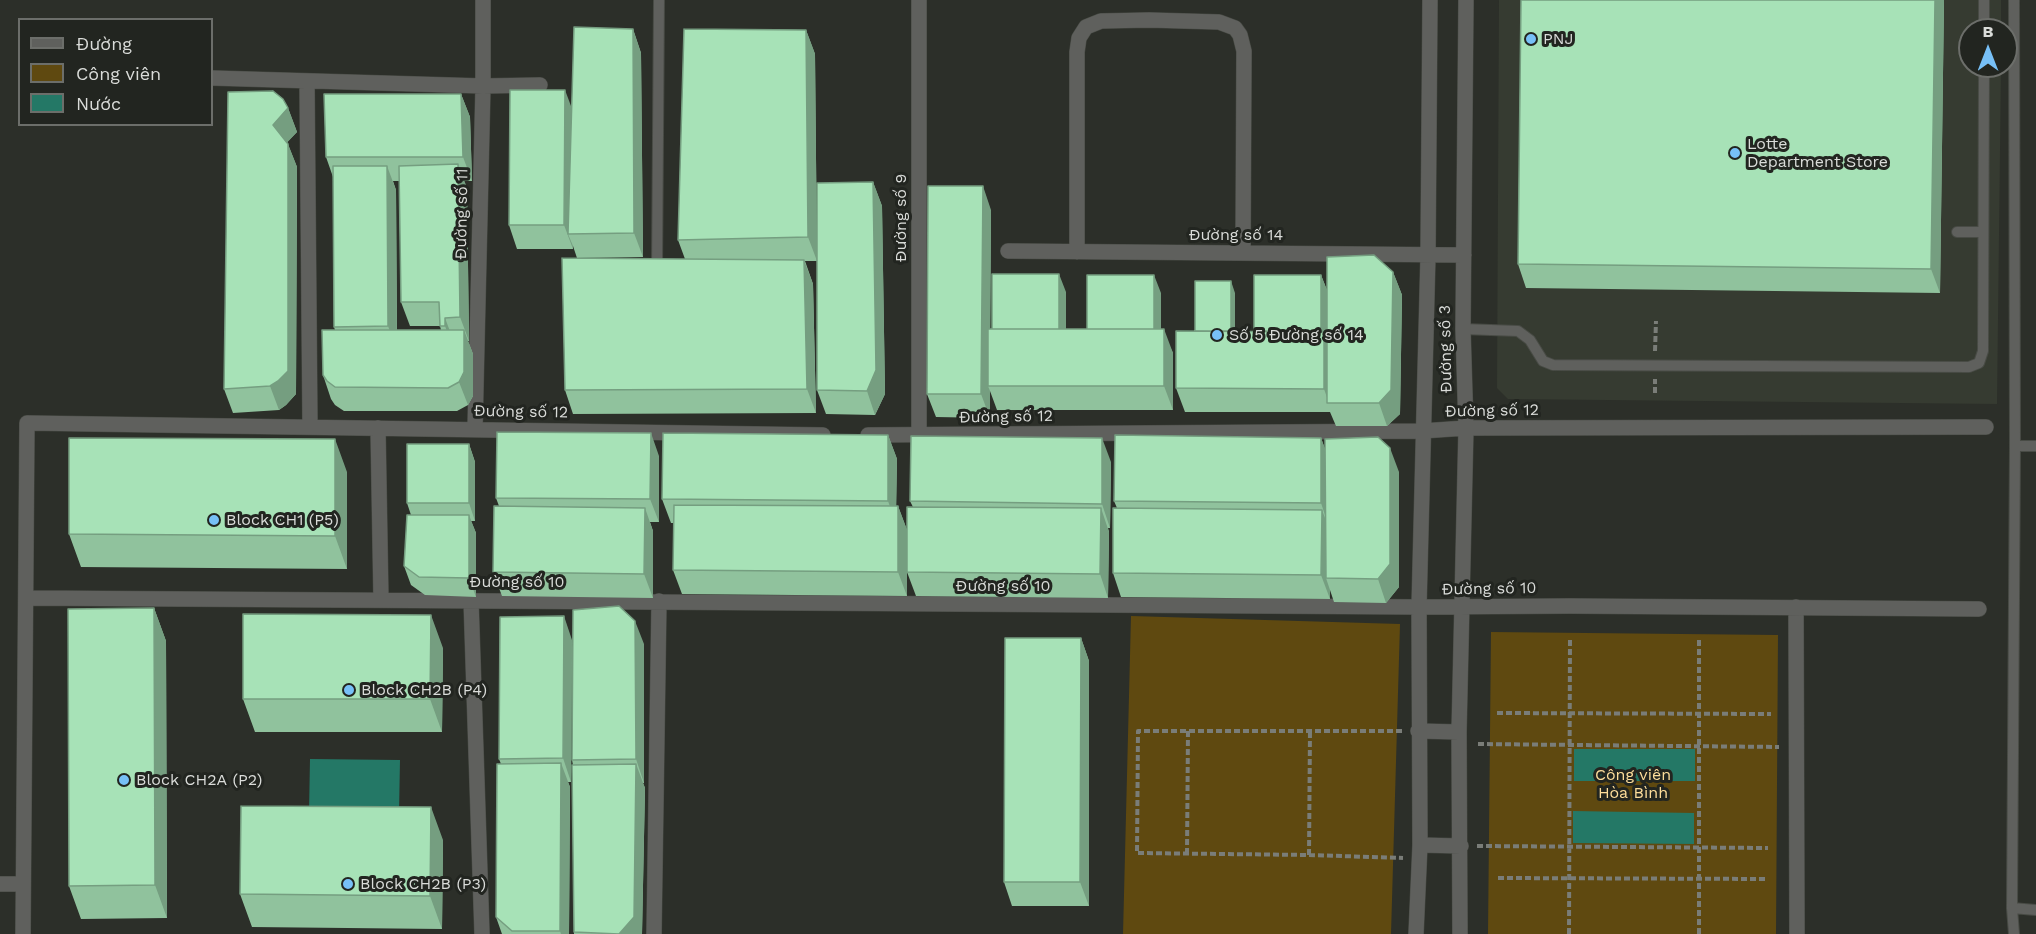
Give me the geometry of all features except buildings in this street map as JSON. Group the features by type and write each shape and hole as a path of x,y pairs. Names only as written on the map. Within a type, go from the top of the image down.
{"street":[{"name":"Đường số 11","path":"475,429 483,0"},
{"name":"Đường số 9","path":"919,0 919,436"},
{"name":"Đường số 3","path":"1416,934 1419,851 1419,608 1428,255 1430,0"},
{"name":"Đường số 3","path":"1460,934 1459,738 1466,428 1463,329 1466,0"},
{"path":"1077,252 1077,52 1079,38 1086,27 1101,21 1159,20 1219,22 1228,24 1240,35 1244,51 1243,254"},
{"path":"213,78 483,86 540,85"},
{"path":"307,81 310,427"},
{"name":"Đường số 14","path":"1008,251 1464,255"},
{"name":"Đường số 12","path":"27,598 27,423 835,435"},
{"name":"Đường số 12","path":"859,435 1422,431 1466,428 1986,427"},
{"path":"378,428 381,600"},
{"path":"23,934 27,598"},
{"name":"Đường số 10","path":"27,598 1419,608 1570,606 1979,609"},
{"path":"471,600 482,934"},
{"path":"654,934 659,601"},
{"path":"1796,607 1797,934"},
{"path":"1418,731 1459,738"},
{"path":"1419,851 1461,846"},
{"path":"0,884 22,884"}],"lane":[{"path":"657,272 660,0"},
{"path":"1984,0 1984,18"},
{"path":"2014,0 2012,908 2014,934"},
{"path":"1463,329 1518,330 1530,340 1543,361 1553,365 1969,367 1979,363 1983,351 1984,78"},
{"path":"1957,231 1982,232"},
{"path":"2014,446 2036,446"},
{"path":"2012,908 2036,909"}],"path":[{"path":"1569,934 1570,638"},
{"path":"1699,639 1699,934"},
{"path":"1497,713 1771,714"},
{"path":"1418,731 1138,731 1137,853 1309,855 1419,851"},
{"path":"1187,854 1188,731"},
{"path":"1309,855 1310,731"},
{"path":"1459,738 1570,746 1796,747"},
{"path":"1461,846 1768,848"},
{"path":"1498,878 1767,879"}],"shaded area":[{"name":"Lotte Department Store","path":"1499,0 2001,0 2001,18 1958,18 1958,78 2001,78 1997,404 1508,399 1497,388"}],"green space":[{"path":"1131,616 1400,624 1391,934 1123,934"},
{"name":"Công viên Hòa Bình","path":"1491,632 1778,635 1776,934 1488,934"}],"water":[{"path":"1574,749 1695,749 1695,781 1574,781"},
{"path":"310,759 400,760 399,814 309,813"},
{"path":"1573,811 1694,813 1694,844 1573,843"}],"place":[{"name":"PNJ","path":"1531,39"},
{"name":"Lotte Department Store","path":"1735,153"},
{"name":"Số 5 Đường số 14","path":"1217,335"},
{"name":"Block CH1 (P5)","path":"214,520"},
{"name":"Block CH2B (P4)","path":"349,690"},
{"name":"Block CH2A (P2)","path":"124,780"},
{"name":"Block CH2B (P3)","path":"348,884"}]}
